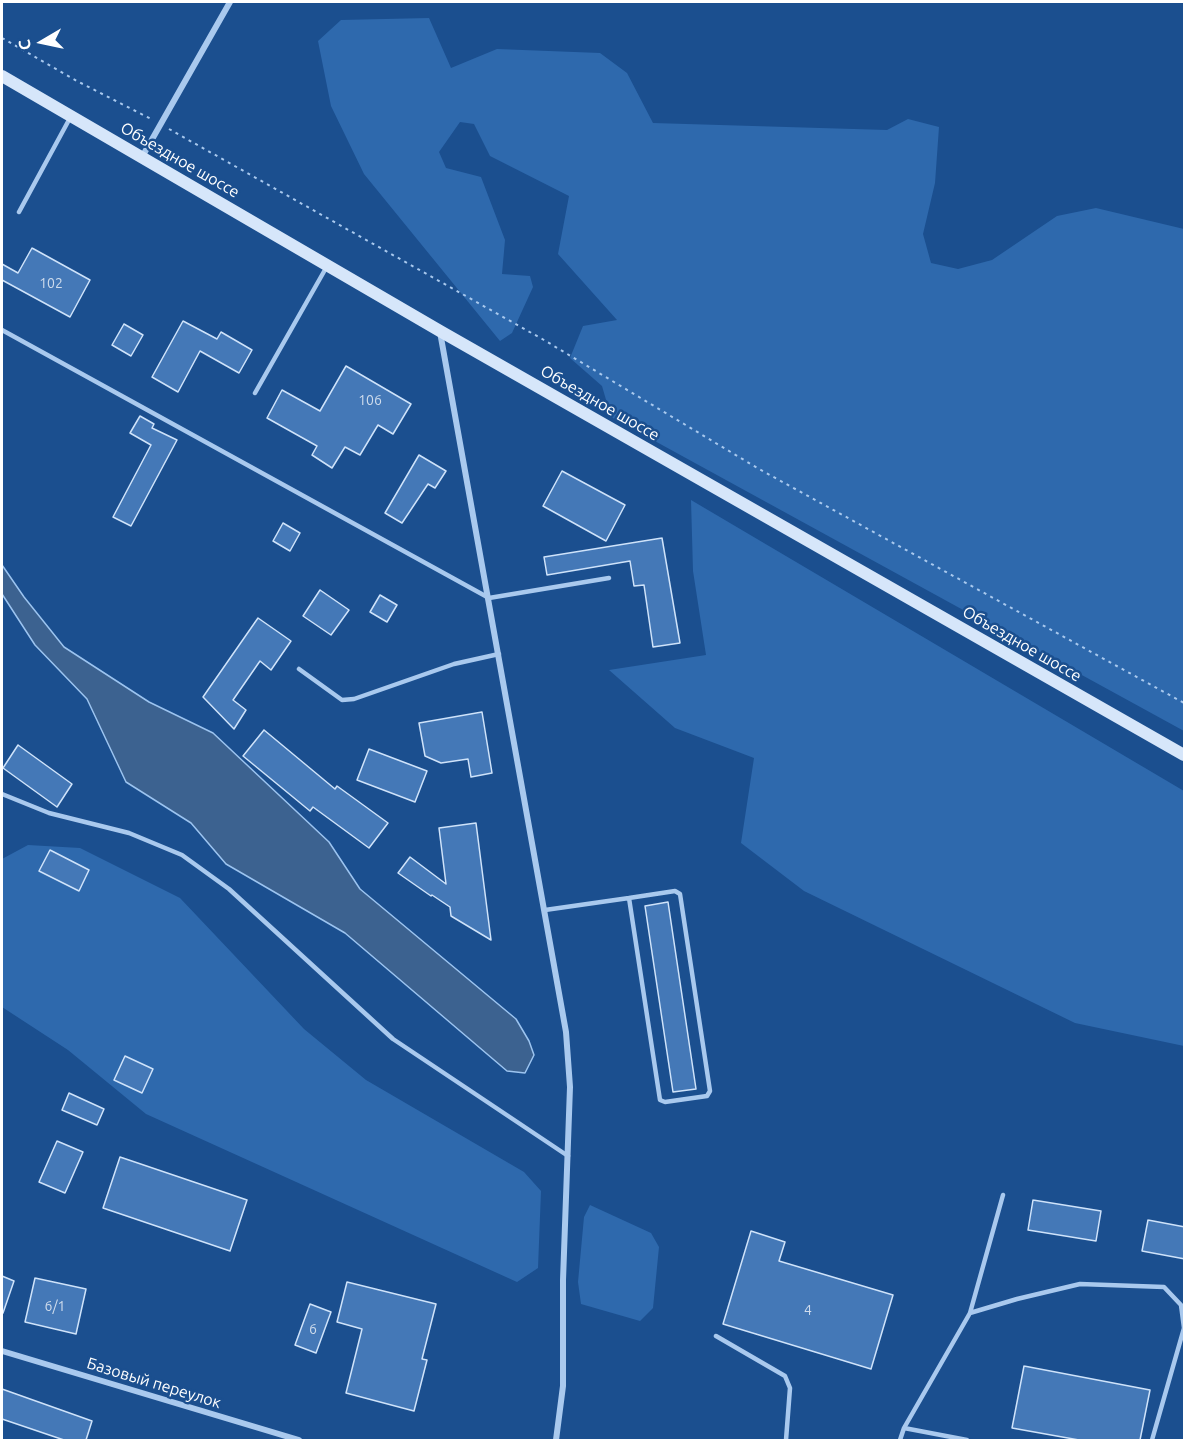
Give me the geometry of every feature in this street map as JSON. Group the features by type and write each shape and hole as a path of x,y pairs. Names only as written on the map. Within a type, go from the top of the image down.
{"main road":[{"name":"Объездное шоссе","path":"2,76 440,332 1185,755"}],"street":[{"path":"142,156 230,2"},
{"path":"440,332 566,1032 570,1087 563,1280 563,1386 556,1440"},
{"name":"Базовый переулок","path":"2,1351 299,1440"}],"lane":[{"path":"19,212 72,116"},
{"path":"255,393 328,265"},
{"path":"2,330 489,598 609,578"},
{"path":"299,669 342,700 354,699 454,664 499,654"},
{"path":"2,794 49,813 129,833 182,855 229,889 393,1039 568,1156"},
{"path":"545,910 675,891 680,894 710,1091 707,1096 665,1102 660,1100 629,898"},
{"path":"900,1440 904,1428 970,1313 1003,1195"},
{"path":"970,1313 1080,1284 1164,1287 1181,1305 1184,1328 1152,1440"},
{"path":"716,1336 785,1376 790,1388 786,1440"},
{"path":"904,1428 966,1440"}],"path":[{"path":"2,38 544,340 759,469 1185,703"}],"shaded area":[{"path":"429,18 451,68 497,49 600,53 627,73 653,123 887,130 908,119 939,127 935,183 923,234 931,263 958,269 992,260 1057,216 1096,208 1184,229 1184,731 611,417 602,386 570,358 583,326 617,320 558,254 569,196 490,156 474,124 460,122 439,152 446,168 481,177 505,240 502,274 530,276 533,287 512,333 500,341 364,174 331,106 318,41 341,20"},
{"path":"691,500 1184,791 1184,1046 1075,1023 804,891 741,843 754,758 675,728 609,670 706,655 693,571"},
{"path":"2,565 64,647 149,702 213,733 329,842 360,889 516,1019 534,1055 525,1073 507,1071 345,933 226,864 191,823 126,782 87,699 35,645 2,594"},
{"path":"28,845 80,848 180,898 304,1029 366,1080 524,1172 541,1191 538,1268 517,1282 146,1114 68,1050 2,1007 2,859"},
{"path":"590,1205 651,1233 659,1247 653,1308 640,1321 581,1304 578,1282 584,1217"}],"building":[{"path":"32,248 90,280 70,317 2,280 2,264 18,273"},
{"path":"183,321 217,339 221,332 252,350 239,373 200,351 178,392 152,377"},
{"path":"124,324 143,335 131,356 112,345"},
{"path":"346,366 411,404 393,434 378,425 360,455 345,447 332,468 312,455 317,446 267,418 282,390 320,411"},
{"path":"140,416 154,424 152,428 177,440 131,526 113,517 151,445 130,433"},
{"path":"419,455 446,471 435,488 428,484 402,523 385,513"},
{"path":"562,471 625,505 606,541 543,506"},
{"path":"283,523 300,533 290,551 273,541"},
{"path":"662,538 680,643 653,647 644,585 634,586 630,561 547,575 544,557"},
{"path":"320,590 349,610 331,635 303,616"},
{"path":"380,595 397,605 387,622 370,612"},
{"path":"258,618 291,641 271,670 260,661 233,700 246,710 234,729 203,697"},
{"path":"482,712 492,773 471,777 468,759 441,763 425,756 419,723"},
{"path":"264,730 335,789 337,786 388,823 369,848 313,807 310,811 243,756"},
{"path":"18,745 72,784 57,807 3,768"},
{"path":"369,749 427,771 415,802 357,780"},
{"path":"476,823 491,940 451,916 450,907 398,873 410,857 446,884 439,828"},
{"path":"50,850 89,870 79,891 39,871"},
{"path":"668,902 696,1089 673,1092 645,906"},
{"path":"125,1056 153,1069 142,1093 114,1080"},
{"path":"69,1093 104,1109 97,1125 62,1110"},
{"path":"57,1141 83,1152 65,1193 39,1182"},
{"path":"120,1157 247,1200 230,1251 103,1208"},
{"path":"1033,1200 1101,1211 1096,1241 1028,1230"},
{"path":"1148,1220 1185,1227 1185,1259 1142,1251"},
{"path":"751,1231 785,1242 779,1261 893,1295 871,1369 723,1324"},
{"path":"2,1276 14,1281 3,1313 2,1313"},
{"path":"35,1278 86,1289 76,1334 25,1322"},
{"path":"347,1282 436,1304 422,1359 427,1360 414,1411 346,1393 362,1329 337,1322"},
{"path":"310,1304 331,1312 316,1353 295,1345"},
{"path":"1024,1366 1150,1390 1140,1440 1079,1440 1012,1428"},
{"path":"2,1389 92,1421 86,1440 64,1440 2,1419"}]}
